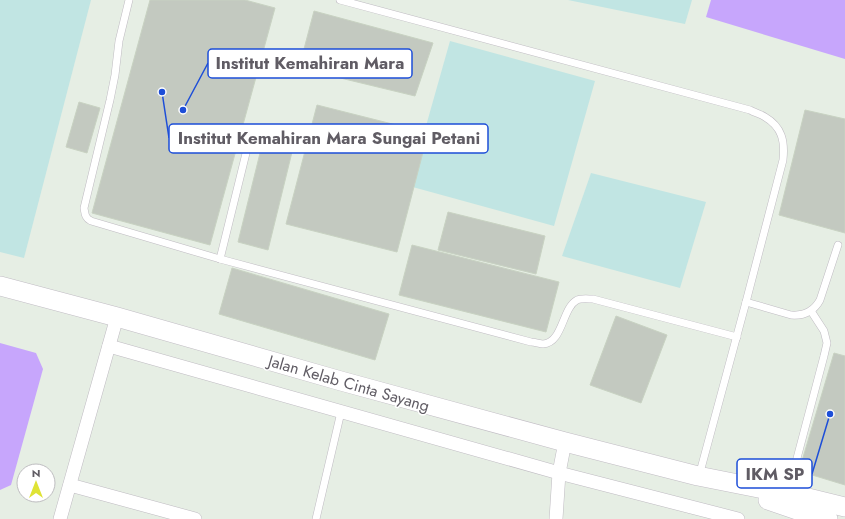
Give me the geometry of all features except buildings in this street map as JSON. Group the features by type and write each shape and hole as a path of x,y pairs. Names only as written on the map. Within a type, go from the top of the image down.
{"main road":[{"name":"Jalan Kelab Cinta Sayang","path":"0,286 117,317 341,381 565,442 698,476 804,497 845,507"},
{"name":"Jalan Kelab Cinta Sayang","path":"698,476 828,519"}],"street":[{"path":"60,519 117,317"},
{"path":"109,346 700,514 738,519"},
{"path":"556,519 559,473 565,442"},
{"path":"70,485 195,519"}],"lane":[{"path":"129,0 119,41 110,100 84,208 86,219 220,259 544,344 552,341 573,304 577,300 584,299 592,299 737,337"},
{"path":"340,0 742,108 765,117 778,128 783,143 783,160 737,337 698,476"},
{"path":"220,259 250,137"},
{"path":"746,302 798,316 811,311 817,306 820,300 838,245"},
{"path":"796,462 827,343 824,331 811,311"},
{"path":"316,519 341,412"}],"shaded area":[{"path":"0,0 91,0 24,258 0,252"},
{"path":"568,0 692,0 685,24"},
{"path":"711,0 845,0 845,59 706,17"},
{"path":"450,41 595,81 554,226 409,186"},
{"path":"591,173 706,202 680,288 562,256"},
{"path":"0,343 36,353 43,369 11,485 0,490"}],"place":[{"name":"Institut Kemahiran Mara Sungai Petani","path":"162,92"},
{"name":"Institut Kemahiran Mara","path":"183,110"},
{"name":"IKM SP","path":"830,414"}]}
